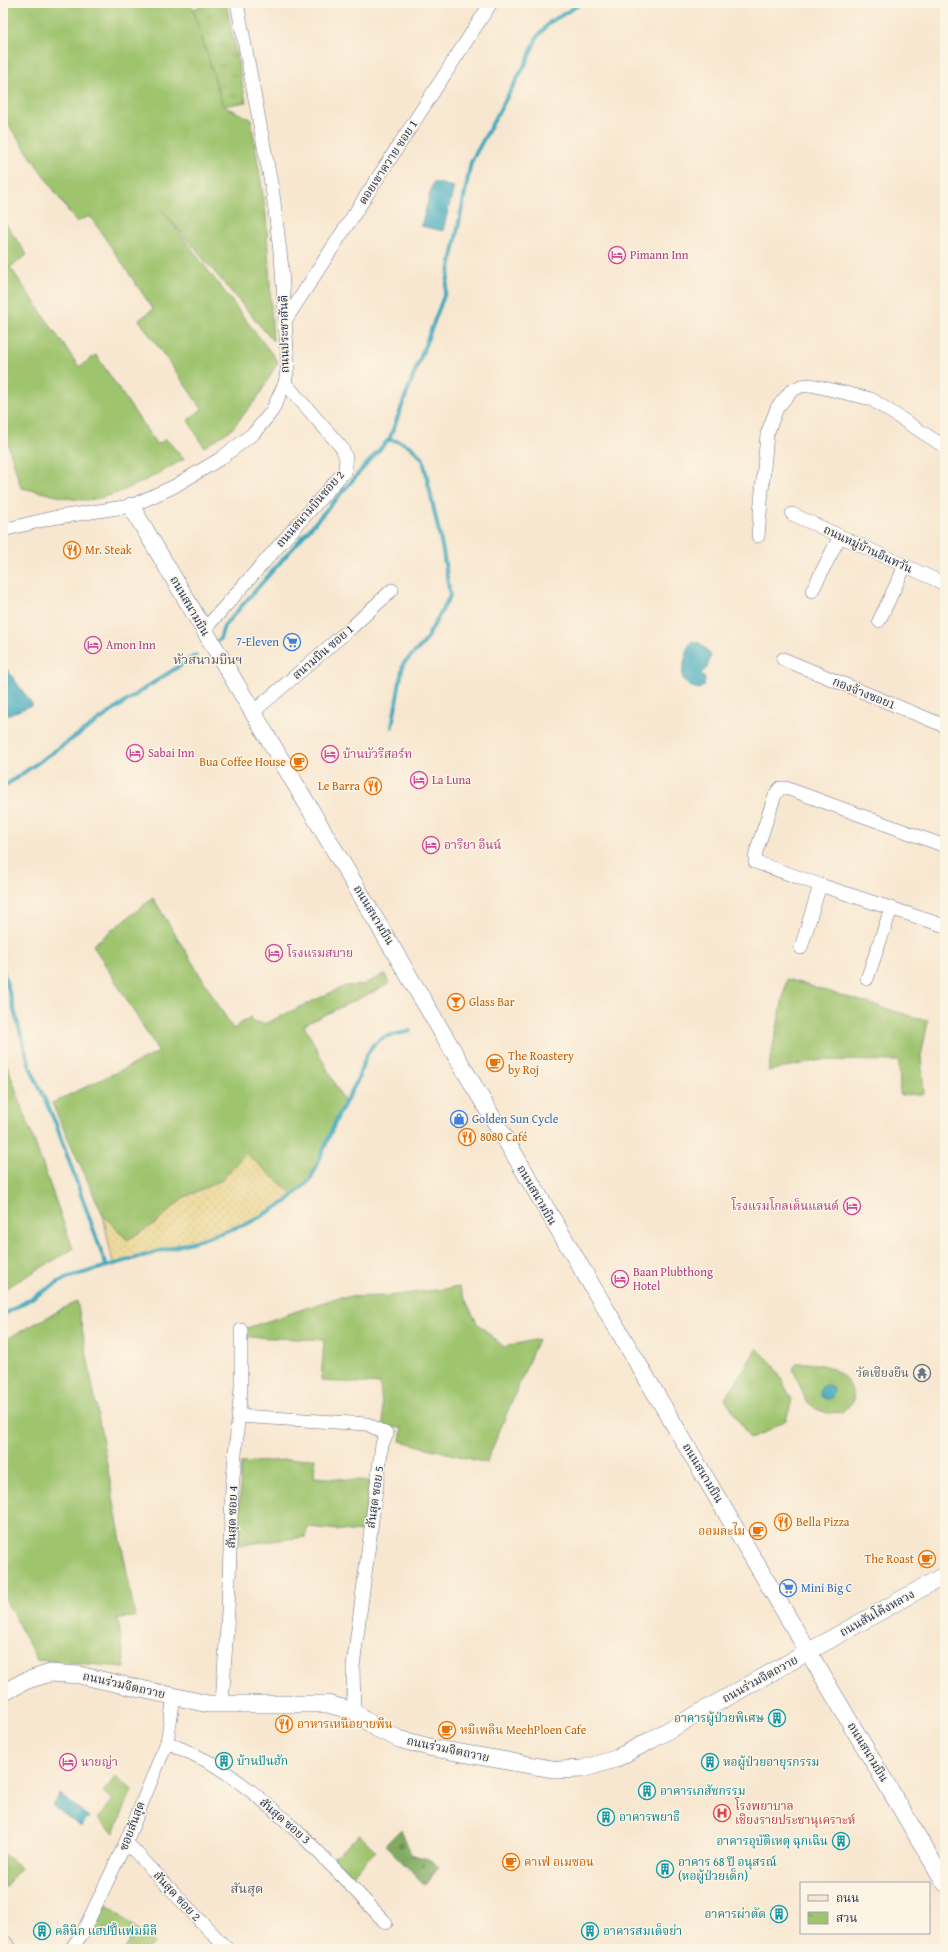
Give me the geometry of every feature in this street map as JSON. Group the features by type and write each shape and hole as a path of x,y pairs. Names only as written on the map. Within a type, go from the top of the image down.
{"main road":[{"path":"3,1944 6,1949"}],"street":[{"name":"ถนนประชาสันติ","path":"3,530 52,518 131,506 179,483 220,459 254,433 272,411 285,383 288,364 286,321 282,268 273,194 238,3"},
{"name":"ดอยเขาควาย ซอย 1","path":"286,321 491,3"},
{"name":"ถนนสนามบินซอย 2","path":"204,630 345,471 346,458 342,448 285,383"},
{"path":"758,536 767,434 777,408 791,391 801,386 811,385 871,399 945,447"},
{"name":"ถนนสนามบิน","path":"131,506 945,1883"},
{"name":"ถนนหมู่บ้านอินทวัน","path":"792,514 945,584"},
{"path":"812,591 840,536"},
{"path":"879,621 905,566"},
{"name":"สนามบิน ซอย 1","path":"252,713 352,627 392,590"},
{"name":"กองจ้างซอย1","path":"783,659 945,726"},
{"path":"945,846 786,788 780,788 775,795 756,852 755,862 945,926"},
{"path":"801,948 820,885"},
{"path":"867,979 891,909"},
{"name":"สันสุด ซอย 4","path":"222,1704 228,1611 232,1489 241,1388 240,1330"},
{"name":"สันสุด ซอย 5","path":"239,1416 367,1424 387,1434 382,1444 353,1667 354,1711"},
{"name":"ถนนสันโค้งหลวง","path":"808,1652 945,1575"},
{"name":"ถนนร่วมจิตถวาย","path":"3,1693 25,1681 50,1673 79,1675 208,1704 328,1704 354,1711 376,1728 399,1738 433,1748 558,1770 582,1769 614,1759 808,1652"},
{"name":"ซอยสันสุด","path":"71,1949 82,1934 126,1842 166,1742 174,1697"},
{"name":"สันสุด ซอย 3","path":"166,1742 214,1765 244,1786 309,1841 386,1923"},
{"name":"สันสุด ซอย 2","path":"126,1842 227,1949"}],"green space":[{"path":"3,3 191,3 223,106 251,119 266,214 273,341 162,210 278,362 258,397 232,429 204,447 188,420 202,409 139,320 153,309 90,216 76,222 3,117"},
{"path":"209,3 226,3 246,102 223,106 193,9"},
{"path":"3,220 27,255 10,267 79,367 96,355 157,445 166,439 184,459 134,486 94,499 82,500 60,497 21,488 3,427"},
{"path":"153,898 233,1029 250,1017 252,1021 264,1024 345,986 362,985 385,974 389,984 304,1025 345,1103 311,1179 294,1195 245,1153 222,1180 183,1198 156,1223 127,1240 103,1215 52,1103 159,1052 93,945"},
{"path":"787,979 928,1021 921,1057 924,1094 900,1095 899,1061 821,1060 768,1071"},
{"path":"3,1054 73,1249 3,1290"},
{"path":"459,1287 477,1323 504,1347 538,1339 486,1463 400,1441 402,1428 384,1427 380,1384 321,1381 324,1340 249,1337 241,1330 339,1297 389,1296"},
{"path":"77,1301 135,1617 118,1618 125,1667 37,1660 3,1595 3,1341"},
{"path":"757,1348 774,1365 792,1400 786,1420 750,1439 725,1399"},
{"path":"797,1363 817,1364 827,1366 835,1370 848,1382 852,1390 854,1401 842,1412 827,1413 816,1409 806,1401 793,1369"},
{"path":"315,1458 314,1477 371,1481 362,1532 308,1527 305,1537 238,1545 241,1463"},
{"path":"116,1776 132,1790 114,1833 97,1819 113,1800 103,1792"},
{"path":"401,1829 411,1854 430,1860 439,1867 425,1885 385,1845"},
{"path":"360,1835 376,1851 351,1876 333,1858"},
{"path":"3,1853 21,1868 3,1889"},
{"path":"105,1904 155,1943 147,1949 125,1949 130,1941 114,1927 97,1931 90,1928"}],"sand":[{"path":"245,1153 294,1195 256,1220 233,1229 208,1238 113,1264 103,1215 127,1240 156,1223 183,1198 222,1180"}],"water":[{"path":"433,182 454,187 443,231 421,226"},
{"path":"692,641 700,643 711,655 707,668 701,673 705,679 704,686 699,689 687,684 684,681 683,676 683,666 688,646"},
{"path":"3,664 33,705 3,717"},
{"path":"824,1385 830,1385 834,1389 834,1395 830,1399 824,1399 820,1395 820,1389"},
{"path":"60,1794 89,1817 81,1827 52,1805"}],"waterway":[{"path":"389,440 445,293 471,162 527,61 537,37 550,22 582,3"},
{"path":"217,641 220,639 224,626 388,440 398,441 410,446 423,459 443,551 450,596 424,643 403,664 392,727"},
{"path":"3,787 144,689 196,655"},
{"path":"3,970 30,1067 56,1124 106,1265"},
{"path":"3,1315 66,1278 202,1239 249,1223 286,1202 311,1179 337,1118 357,1081 366,1056 373,1045 384,1037 410,1031"}],"place":[{"name":"Pimann Inn","path":"617,255"},
{"name":"Mr. Steak","path":"72,550"},
{"name":"7-Eleven","path":"292,642"},
{"name":"Amon Inn","path":"93,645"},
{"name":"Sabai Inn","path":"135,753"},
{"name":"บ้านบัวรีสอร์ท","path":"330,754"},
{"name":"Bua Coffee House","path":"299,762"},
{"name":"La Luna","path":"419,780"},
{"name":"Le Barra","path":"373,786"},
{"name":"อารียา อินน์","path":"431,845"},
{"name":"โรงแรมสบาย","path":"274,953"},
{"name":"Glass Bar","path":"456,1002"},
{"name":"The Roastery by Roj","path":"495,1063"},
{"name":"Golden Sun Cycle","path":"459,1119"},
{"name":"8080 Café","path":"467,1137"},
{"name":"โรงแรมโกลเด็นแลนด์","path":"852,1206"},
{"name":"Baan Plubthong Hotel","path":"620,1279"},
{"name":"วัดเชียงยืน","path":"922,1373"},
{"name":"Bella Pizza","path":"783,1522"},
{"name":"ออมละไม","path":"758,1531"},
{"name":"The Roast","path":"927,1559"},
{"name":"Mini Big C","path":"788,1588"},
{"name":"อาคารผู้ป่วยพิเศษ","path":"777,1718"},
{"name":"อาหารเหนือยายพิน","path":"284,1724"},
{"name":"หมีเพลิน MeehPloen Cafe","path":"447,1730"},
{"name":"บ้านปันฮัก","path":"224,1761"},
{"name":"นายญ่า","path":"68,1762"},
{"name":"หอผู้ป่วยอายุรกรรม","path":"710,1762"},
{"name":"อาคารเภสัชกรรม","path":"647,1791"},
{"name":"โรงพยาบาล เชียงรายประชานุเคราะห์","path":"722,1813"},
{"name":"อาคารพยาธิ","path":"606,1817"},
{"name":"อาคารอุบัติเหตุ ฉุกเฉิน","path":"841,1841"},
{"name":"คาเฟ่ อเมซอน","path":"511,1862"},
{"name":"อาคาร 68 ปี อนุสรณ์ (หอผู้ป่วยเด็ก)","path":"665,1869"},
{"name":"อาคารผ่าตัด","path":"779,1914"},
{"name":"คลินิก แฮปปี้แฟมมิลี","path":"42,1931"},
{"name":"อาคารสมเด็จย่า","path":"590,1931"}],"district":[{"name":"หัวสนามบินฯ","path":"208,659"},
{"name":"สันสุด","path":"247,1888"}]}
